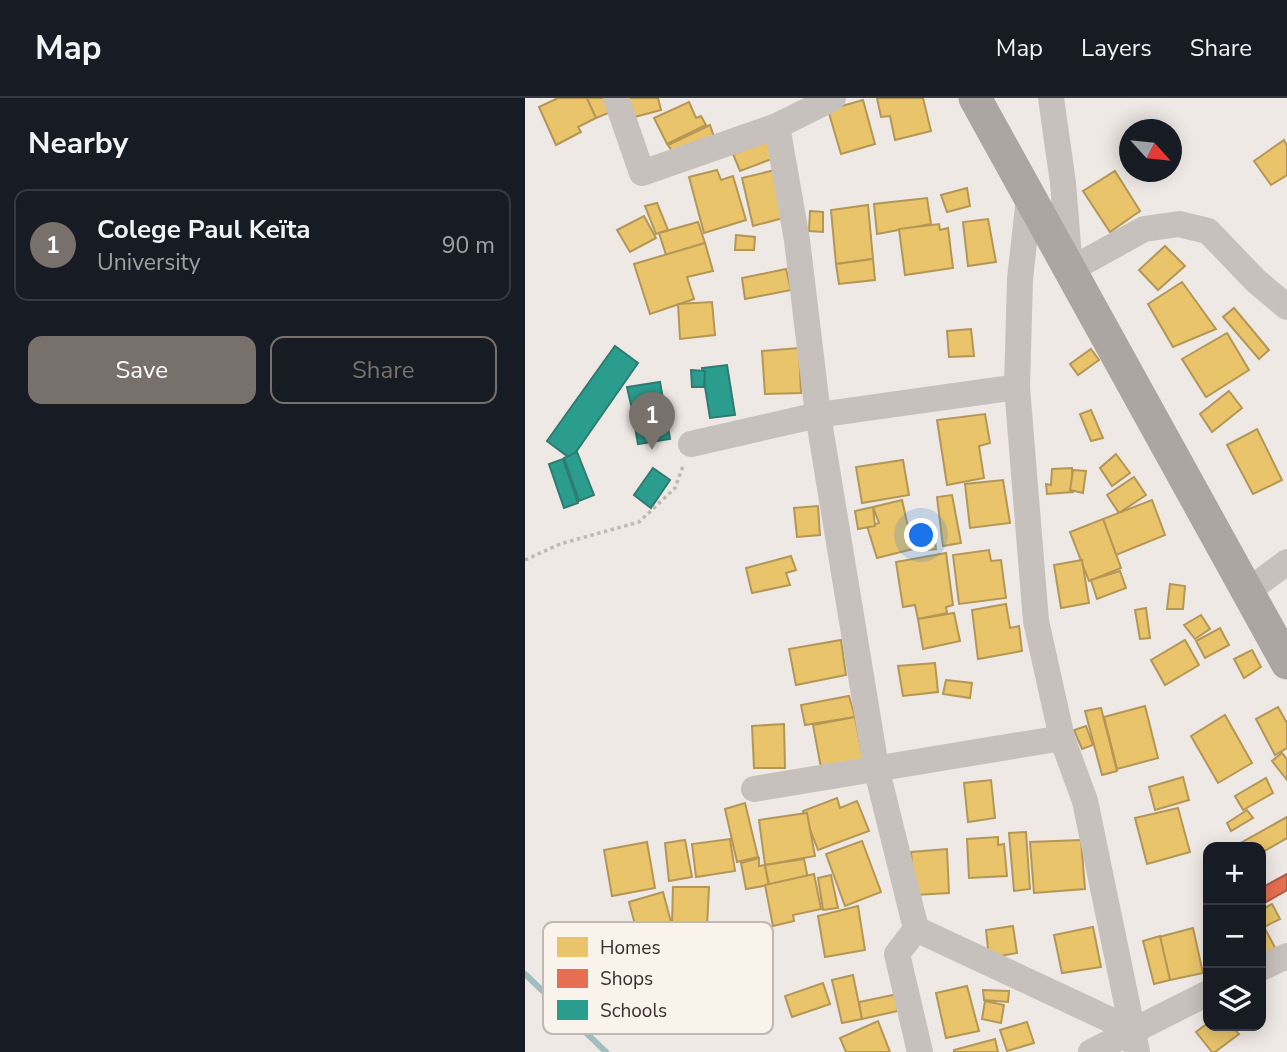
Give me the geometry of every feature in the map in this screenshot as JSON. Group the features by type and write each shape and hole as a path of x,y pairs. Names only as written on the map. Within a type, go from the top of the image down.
{"main road":[{"path":"975,98 1287,663"}],"street":[{"path":"617,98 642,173 777,126 800,106 833,98"},
{"path":"1051,98 1063,183 1070,270 1144,229 1179,224 1208,231 1287,307"},
{"path":"777,126 797,240 818,415 876,767 916,929 1134,1041"},
{"path":"1030,198 1020,279 1017,387 1036,621 1062,738 1085,801 1134,1041"},
{"path":"691,444 818,415 1017,387"},
{"path":"1248,591 1287,562"},
{"path":"754,789 1062,738"},
{"path":"916,929 897,954 920,1052"},
{"path":"1266,966 1287,956"},
{"path":"1091,1052 1134,1041 1203,996"}],"path":[{"path":"525,560 560,544 639,522 675,488 691,444"}],"building: Homes":[{"path":"558,98 587,98 596,118 578,127 581,132 556,145 539,107"},
{"path":"587,98 605,98 611,112 596,118"},
{"path":"626,98 658,98 661,110 631,118"},
{"path":"877,98 923,98 931,131 895,140 890,116 881,117"},
{"path":"863,100 875,144 841,154 828,110"},
{"path":"689,102 696,118 701,116 706,125 667,144 654,118"},
{"path":"710,125 714,137 675,156 668,145"},
{"path":"770,140 777,157 740,171 733,154"},
{"path":"1284,140 1287,146 1287,175 1271,185 1254,161"},
{"path":"717,170 721,180 733,176 746,220 704,233 689,177"},
{"path":"775,170 787,217 753,226 742,178"},
{"path":"1115,171 1119,182 1122,182 1140,211 1110,232 1083,191"},
{"path":"967,188 970,206 947,212 941,195"},
{"path":"927,198 931,224 877,234 874,204"},
{"path":"657,203 668,230 656,234 645,206"},
{"path":"868,205 873,259 836,264 831,210"},
{"path":"810,211 823,212 823,232 809,231"},
{"path":"644,216 656,238 630,252 617,230"},
{"path":"988,219 996,262 968,266 963,222"},
{"path":"698,222 705,243 666,255 659,233"},
{"path":"939,224 940,230 948,228 953,268 905,275 899,229"},
{"path":"736,235 755,237 754,250 735,250"},
{"path":"705,243 713,271 687,277 694,299 650,314 634,264"},
{"path":"1165,246 1185,266 1158,290 1139,270"},
{"path":"873,259 875,280 839,284 836,264"},
{"path":"786,269 791,290 745,299 742,278"},
{"path":"1182,282 1216,329 1173,347 1148,304"},
{"path":"712,302 715,335 680,339 678,304"},
{"path":"1234,308 1269,350 1259,359 1223,317"},
{"path":"971,329 974,356 949,357 947,331"},
{"path":"1227,333 1249,370 1206,397 1182,359"},
{"path":"799,348 801,393 765,394 762,351"},
{"path":"1091,349 1099,360 1078,375 1070,364"},
{"path":"1229,391 1242,408 1212,432 1200,414"},
{"path":"1091,410 1103,438 1091,441 1080,414"},
{"path":"985,414 990,443 979,446 984,478 947,485 937,420"},
{"path":"1257,429 1282,480 1253,494 1227,445"},
{"path":"1116,454 1130,473 1112,486 1100,468"},
{"path":"903,460 909,495 862,503 856,467"},
{"path":"1072,468 1073,492 1047,494 1046,484 1051,485 1052,469"},
{"path":"1073,470 1086,471 1083,493 1070,490"},
{"path":"1134,477 1146,495 1119,513 1107,495"},
{"path":"1003,480 1010,523 970,528 965,484"},
{"path":"952,495 961,543 943,546 937,497"},
{"path":"902,500 913,549 877,558 867,526 879,523 873,507"},
{"path":"1152,500 1165,535 1116,555 1103,519"},
{"path":"818,506 820,535 797,537 794,508"},
{"path":"873,507 875,526 858,529 855,511"},
{"path":"1103,519 1121,568 1089,581 1070,532"},
{"path":"933,525 936,549 918,551 913,529"},
{"path":"989,550 991,561 1001,560 1006,598 959,604 953,555"},
{"path":"946,553 953,605 946,607 947,613 918,619 915,605 903,607 896,562"},
{"path":"791,556 796,570 786,573 790,585 752,593 746,568"},
{"path":"1082,560 1089,603 1061,608 1054,565"},
{"path":"1120,571 1126,588 1097,599 1091,580"},
{"path":"1170,584 1185,586 1183,609 1167,609"},
{"path":"1006,604 1010,628 1019,626 1022,651 978,659 972,610"},
{"path":"1146,608 1150,638 1140,639 1135,610"},
{"path":"954,613 960,641 923,649 918,619"},
{"path":"1201,615 1210,629 1195,639 1184,625"},
{"path":"1220,628 1229,645 1205,658 1196,641"},
{"path":"841,640 846,675 796,685 789,649"},
{"path":"1185,640 1199,665 1165,685 1151,660"},
{"path":"1252,650 1261,667 1244,678 1234,659"},
{"path":"935,663 938,692 903,696 898,666"},
{"path":"946,680 972,683 970,698 943,694"},
{"path":"849,696 855,717 805,725 801,705"},
{"path":"1145,706 1158,758 1117,769 1104,717"},
{"path":"1278,707 1287,723 1287,748 1275,755 1256,719"},
{"path":"1101,708 1117,771 1102,775 1085,711"},
{"path":"1225,715 1252,763 1218,783 1191,736"},
{"path":"855,717 864,765 822,773 813,725"},
{"path":"784,724 785,768 754,768 752,726"},
{"path":"1086,726 1093,745 1082,749 1074,730"},
{"path":"1282,753 1287,759 1287,780 1272,761"},
{"path":"1183,777 1189,800 1155,810 1149,787"},
{"path":"1266,778 1273,793 1243,810 1235,796"},
{"path":"991,780 995,818 968,822 964,783"},
{"path":"837,798 840,808 857,801 869,831 818,850 803,811"},
{"path":"745,803 758,857 737,862 725,809"},
{"path":"1178,808 1190,852 1147,864 1135,818"},
{"path":"1247,810 1253,818 1231,831 1227,823"},
{"path":"807,813 815,856 765,865 759,820"},
{"path":"1287,817 1287,838 1266,850 1266,842 1242,842"},
{"path":"1026,832 1030,889 1014,891 1009,833"},
{"path":"998,837 998,845 1004,844 1007,876 969,878 967,839"},
{"path":"730,839 735,871 696,877 692,844"},
{"path":"685,840 692,877 669,881 665,843"},
{"path":"1081,840 1085,889 1034,893 1030,842"},
{"path":"862,841 881,892 845,906 826,854"},
{"path":"647,842 655,888 612,896 604,850"},
{"path":"947,849 949,893 915,895 911,852"},
{"path":"759,858 759,866 765,865 769,885 746,889 741,863"},
{"path":"804,859 808,879 769,885 765,865"},
{"path":"814,874 821,909 793,915 794,921 773,926 765,885"},
{"path":"831,875 838,908 823,910 818,878"},
{"path":"673,887 709,887 707,922 672,922"},
{"path":"663,892 671,922 634,922 629,902"},
{"path":"1272,904 1280,919 1266,926 1266,907"},
{"path":"858,906 865,950 825,957 818,916"},
{"path":"1013,926 1017,953 989,958 986,930"},
{"path":"1093,927 1101,967 1062,973 1054,935"},
{"path":"1193,928 1203,973 1170,980 1159,937"},
{"path":"1266,931 1278,953 1266,954"},
{"path":"1160,936 1170,980 1154,984 1143,941"},
{"path":"853,975 862,1019 842,1023 832,980"},
{"path":"823,983 830,1004 792,1017 785,996"},
{"path":"967,986 979,1031 946,1038 936,993"},
{"path":"983,990 1009,991 1008,1002 984,1000"},
{"path":"898,994 902,1010 862,1019 859,1002"},
{"path":"985,1001 1004,1005 1001,1023 982,1019"},
{"path":"878,1021 890,1052 846,1052 840,1038"},
{"path":"1027,1022 1034,1043 1007,1051 1000,1030"},
{"path":"1203,1027 1203,1031 1236,1031 1239,1034 1212,1052 1196,1032"},
{"path":"995,1039 998,1052 954,1052 954,1050"}],"building: Shops":[{"path":"1287,874 1287,890 1266,902 1266,885"}],"building: Schools":[{"path":"615,346 638,363 571,459 547,441"},
{"path":"727,365 735,415 710,418 702,368"},
{"path":"691,370 705,371 704,387 692,387"},
{"path":"660,382 664,404 632,409 627,387"},
{"path":"664,404 670,439 638,444 632,409"},
{"path":"577,452 594,495 579,501 564,458"},
{"path":"563,459 578,503 564,508 549,464"},
{"path":"653,468 670,480 651,508 634,495"}],"waterway":[{"path":"525,974 543,991"},
{"path":"587,1034 606,1052"}],"place":[{"name":"Colege Paul Keïta","path":"652,450"}]}
